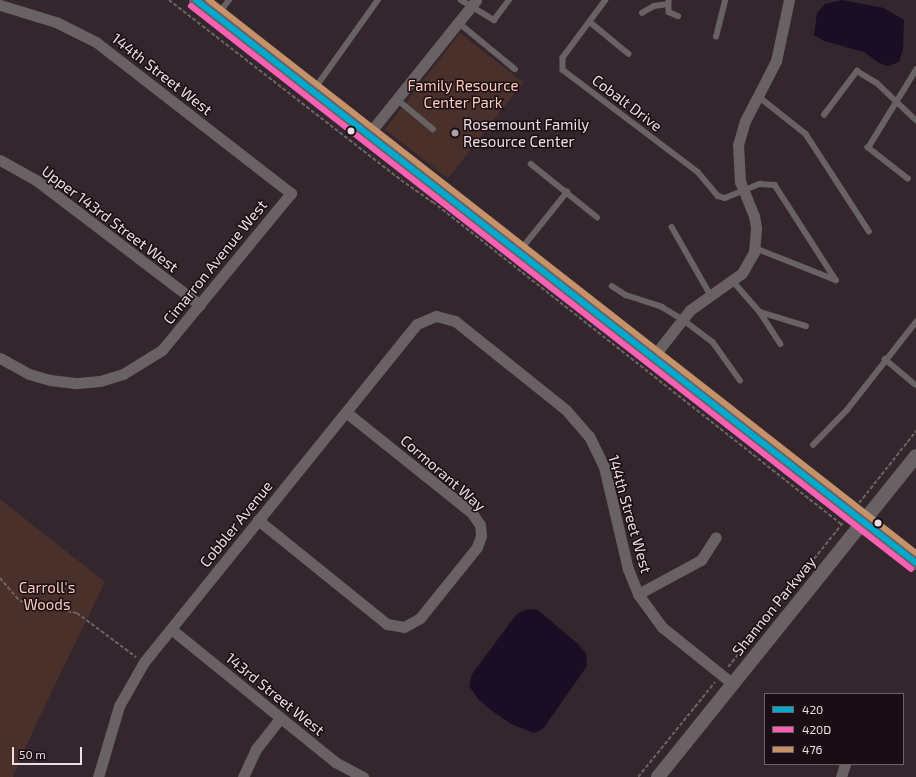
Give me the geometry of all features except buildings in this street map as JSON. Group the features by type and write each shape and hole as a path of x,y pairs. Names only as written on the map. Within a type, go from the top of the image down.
{"street":[{"path":"196,0 916,563"},
{"path":"653,357 682,319 710,294 732,281 749,263 754,248 756,228 754,216 743,190 738,170 738,145 744,121 776,61 789,0"},
{"path":"368,134 458,22 469,2"},
{"name":"144th Street West","path":"0,5 56,22 96,42 291,193"},
{"name":"Upper 143rd Street West","path":"0,160 36,180 200,305"},
{"name":"Cimarron Avenue West","path":"0,358 29,374 50,380 75,383 100,381 123,374 162,350 291,193"},
{"name":"144th Street West","path":"436,316 455,321 566,410 589,436 604,467 628,569 638,594 662,627 733,684"},
{"name":"Cobbler Avenue","path":"98,777 119,706 144,662 418,324 436,316"},
{"name":"Cormorant Way","path":"258,520 387,624 404,627 420,618 477,547 481,536 480,525 472,513 346,412"},
{"name":"Shannon Parkway","path":"658,777 916,456"},
{"path":"638,594 701,560 716,537"},
{"name":"143rd Street West","path":"171,629 335,762 363,777"},
{"path":"243,777 256,749 280,718"},
{"path":"841,777 845,765"}],"lane":[{"path":"216,16 229,0"},
{"path":"313,91 378,0"},
{"path":"469,2 494,20 509,0"},
{"name":"Cobalt Drive","path":"606,0 563,58 563,70 698,172 718,196 725,198 743,190"},
{"path":"716,37 725,0"},
{"path":"642,13 654,6 669,2 669,12 678,16"},
{"path":"458,22 515,69"},
{"path":"590,22 629,54"},
{"path":"908,179 868,148 916,70"},
{"path":"824,115 857,71 877,83 916,120"},
{"path":"758,96 806,134 869,230"},
{"path":"397,99 433,129"},
{"path":"531,164 597,217"},
{"path":"743,190 760,184 775,185 836,280 754,248"},
{"path":"518,252 567,192"},
{"path":"672,227 710,294"},
{"path":"732,281 760,312 781,344"},
{"path":"612,286 626,295 662,307 682,319 713,342 740,380"},
{"path":"760,312 806,326"},
{"path":"813,445 847,410 916,322"},
{"path":"885,360 916,385"}],"path":[{"path":"169,0 401,180 433,202 841,524"},
{"path":"638,777 916,431"},
{"path":"0,578 20,601 77,613 144,662"}],"green space":[{"name":"Family Resource Center Park","path":"460,33 523,82 448,178 385,129"},
{"name":"Carroll's Woods","path":"0,499 105,582 36,724 13,777 0,777"}],"shaded area":[{"path":"842,0 884,8 904,20 903,50 899,62 888,66 879,63 864,52 824,41 814,35 817,13 825,4"},
{"path":"531,609 538,610 579,645 586,654 587,666 543,729 534,733 511,724 492,711 478,699 469,686 472,674 516,615 522,611"}],"transit line":[{"name":"420","path":"196,0 916,563"},
{"name":"476","path":"209,0 916,553"},
{"name":"420D","path":"191,6 911,569"}],"place":[{"name":"Rosemount Family Resource Center","path":"455,133"}]}
